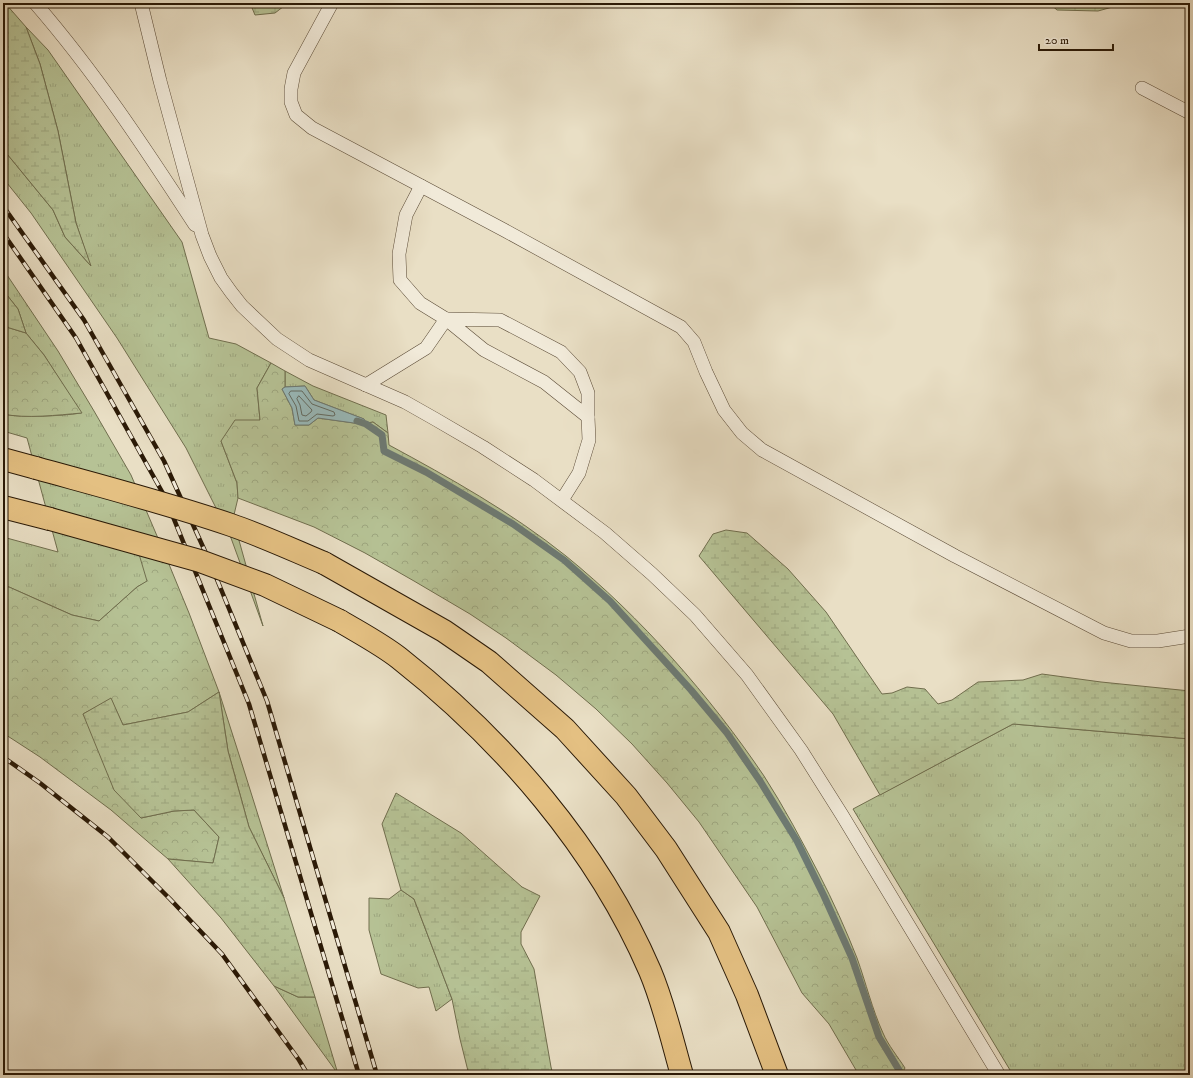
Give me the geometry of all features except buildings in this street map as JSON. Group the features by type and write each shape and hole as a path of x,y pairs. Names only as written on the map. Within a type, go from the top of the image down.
{"highway":[{"path":"3,459 172,506 217,520 277,543 324,563 444,631 489,662 565,729 626,796 666,849 719,932 747,995 777,1075"},
{"path":"3,507 200,561 265,585 340,621 398,657 465,714 518,769 575,840 604,884 625,921 650,972 666,1018 682,1075"}],"lane":[{"path":"34,3 62,34 110,98 202,236"},
{"path":"141,3 160,81 202,236 221,278 242,306 254,319 277,339 309,360 404,402 483,447 534,480 605,533 652,574 694,615 747,675 802,750 999,1075"},
{"path":"332,3 294,73 291,89 291,102 296,116 318,131 681,328 694,342 724,410 742,433 762,450 955,556 1104,633 1131,641 1158,641 1190,636"},
{"path":"1142,88 1190,113"},
{"path":"421,186 406,215 399,254 400,280 420,303 446,319 484,350 544,382 588,417"},
{"path":"366,385 426,348 446,319"},
{"path":"446,319 500,320 562,352 580,372 588,393 589,440 579,473 562,500"}],"green space":[{"path":"3,3 5,3 26,27 40,64 58,131 76,223 91,266 65,237 53,210 3,149"},
{"path":"250,3 288,3 275,13 255,15"},
{"path":"1049,3 1127,3 1098,11 1057,10"},
{"path":"26,27 48,50 182,242 209,338 236,344 271,363 257,388 260,420 221,441 237,483 238,498 233,519 263,626 231,538 186,448 117,338 31,213 3,178 3,149 53,210 65,237 90,265 76,223 58,131 40,64"},
{"path":"3,269 58,351 131,475 166,557 148,581 137,587 99,621 72,615 9,587 3,587 3,537 58,552 27,438 3,431 3,414 42,416 81,413 44,355 26,333 18,309 3,290"},
{"path":"3,290 18,309 26,333 3,326"},
{"path":"3,326 26,333 44,355 82,413 53,416 22,416 3,414"},
{"path":"271,363 285,371 285,387 282,389 292,408 295,425 309,425 318,418 361,424 373,422 388,433 389,445 502,510 566,556 621,605 673,659 721,716 743,746 764,776 793,824 844,926 857,958 879,1024 890,1046 905,1068 901,1075 857,1075 856,1070 829,1024 802,993 757,907 699,822 632,744 596,709 556,675 506,638 470,614 365,553 314,527 238,498 237,483 221,441 235,420 260,420 257,388"},
{"path":"285,371 313,386 386,415 388,433 373,422 366,424 364,419 314,400 305,386 285,387"},
{"path":"726,530 747,533 788,569 826,612 882,694 892,693 907,687 925,689 938,704 952,700 978,682 1023,680 1042,674 1101,682 1190,691 1190,739 1013,724 880,795 833,714 699,556 713,534"},
{"path":"136,544 166,557 219,692 188,712 123,725 111,699 83,714 141,818 174,811 194,810 219,837 213,863 168,859 111,810 40,757 3,733 3,587 9,587 72,615 99,621 137,587 147,581"},
{"path":"219,692 284,898 249,827 228,751"},
{"path":"219,692 228,751 249,827 284,898 315,997 298,997 274,986 221,918 168,859 213,863 219,837 194,810 174,811 141,818 114,790 83,714 111,698 123,725 188,712"},
{"path":"1013,724 1190,739 1190,1075 1013,1075 853,809"},
{"path":"396,793 461,833 522,887 540,896 521,932 521,944 534,969 553,1075 469,1075 452,999 414,899 401,890 382,824"},
{"path":"401,890 414,899 452,999 436,1011 429,987 418,988 381,974 369,930 369,898 389,899"},
{"path":"274,986 298,997 315,997 338,1074"}],"water":[{"path":"305,386 314,400 364,419 366,424 318,418 309,425 295,425 292,408 282,389 285,387"}],"waterway":[{"path":"357,421 366,424 382,435 384,451 426,472 513,524 564,560 610,601 691,690 727,733 760,781 797,841 852,958 879,1037 902,1075"}],"railway":[{"path":"3,206 84,320 164,461 209,560 267,701 377,1075"},
{"path":"3,233 76,338 165,497 249,704 359,1075"},
{"path":"3,757 40,783 108,837 170,899 222,954 299,1060 308,1075"}]}
